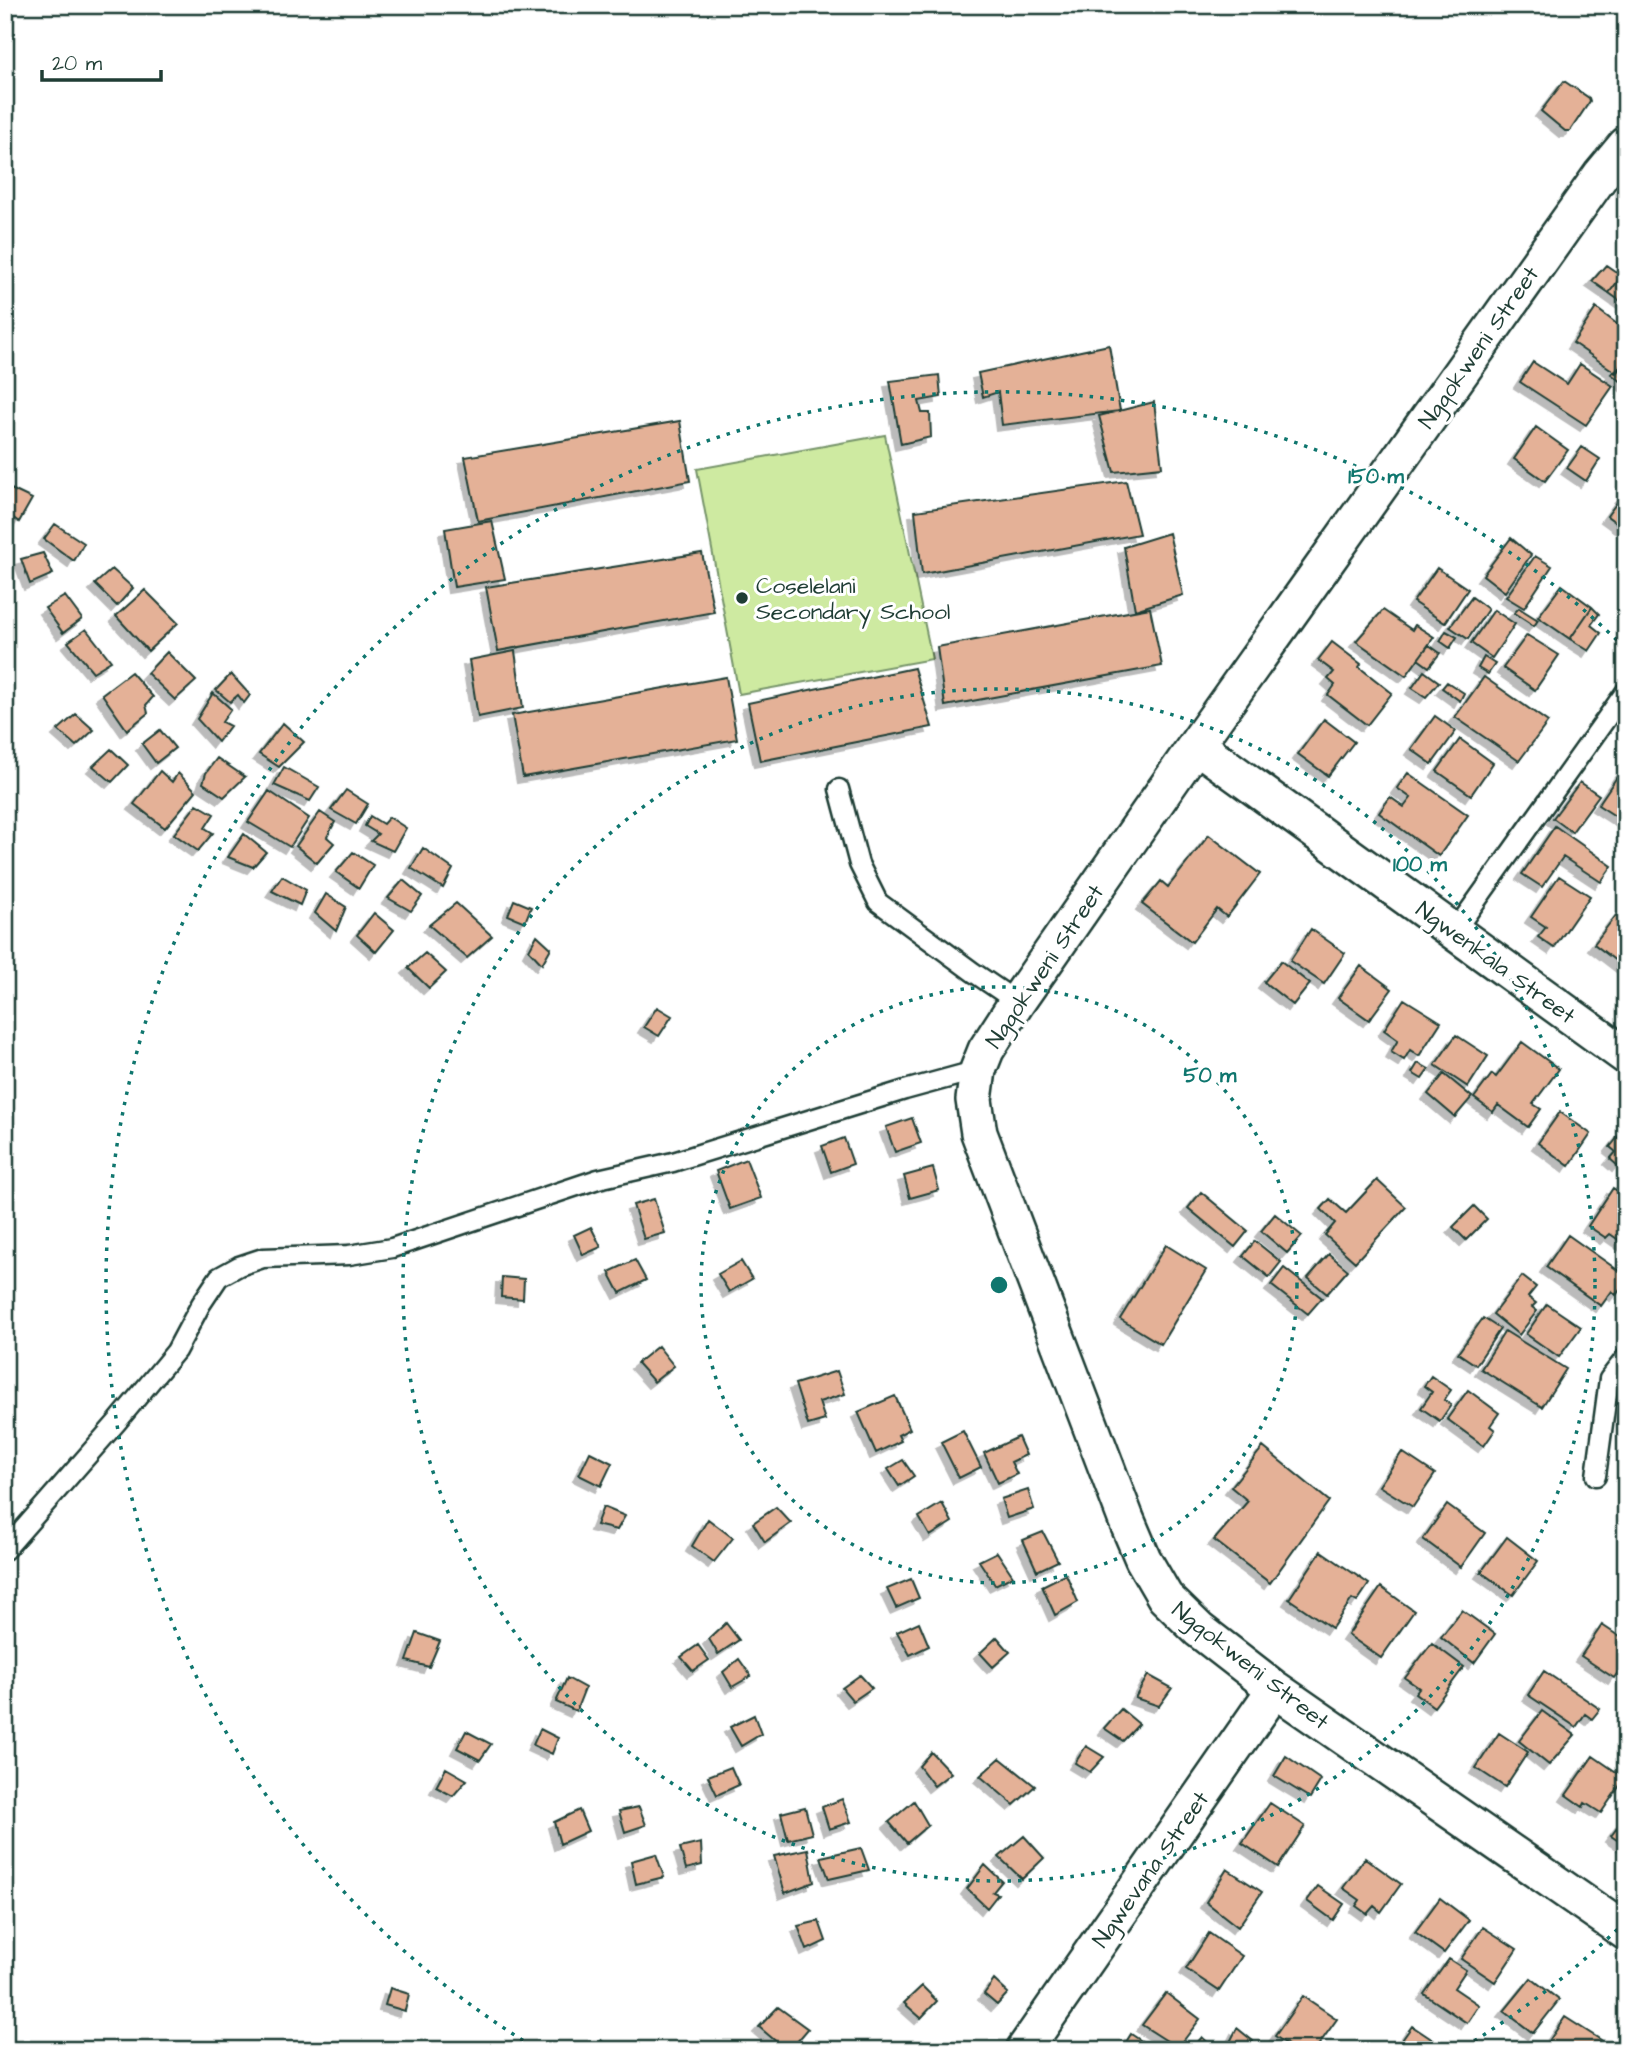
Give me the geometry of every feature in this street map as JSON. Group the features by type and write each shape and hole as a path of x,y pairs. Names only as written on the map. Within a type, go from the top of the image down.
{"street":[{"name":"Ngqokweni Street","path":"1626,145 1601,175 1017,1002 986,1049 978,1070 974,1100 979,1133 1143,1559 1165,1597 1199,1630 1275,1689 1626,1932"},
{"name":"Ngwenkala Street","path":"1196,745 1626,1056"},
{"name":"Ngwevana Street","path":"1024,2050 1275,1689"}],"lane":[{"path":"1454,932 1626,691"},
{"path":"839,789 859,864 878,902 1017,1002"},
{"path":"5,1550 176,1351 201,1304 219,1278 239,1266 263,1258 349,1255 392,1248 598,1179 673,1162 978,1070"},
{"path":"1596,1476 1609,1378 1626,1357"}],"green space":[{"path":"885,435 932,659 739,694 697,469"}],"building":[{"path":"1564,81 1590,101 1570,131 1565,131 1541,111"},
{"path":"1606,265 1622,276 1609,293 1592,281"},
{"path":"1626,270 1626,305 1609,293"},
{"path":"1596,308 1626,331 1626,358 1615,372 1573,343"},
{"path":"1109,345 1120,411 1002,425 998,392 983,397 978,373"},
{"path":"1533,362 1567,384 1580,364 1613,386 1586,425 1520,382"},
{"path":"1625,362 1626,385 1611,374 1616,373"},
{"path":"939,375 941,397 919,401 922,413 930,413 931,437 901,444 890,381"},
{"path":"1154,402 1162,467 1114,472 1099,416"},
{"path":"680,421 690,481 478,521 465,457"},
{"path":"1536,427 1568,450 1545,481 1514,459"},
{"path":"1582,447 1600,459 1586,481 1567,468"},
{"path":"1126,481 1139,534 922,574 915,511"},
{"path":"11,489 32,499 19,522 5,512 5,497"},
{"path":"1626,490 1626,530 1607,516"},
{"path":"492,521 505,579 454,587 445,529"},
{"path":"55,524 84,543 74,561 44,539"},
{"path":"1169,533 1183,595 1135,610 1124,547"},
{"path":"1511,538 1531,555 1505,592 1483,575"},
{"path":"43,553 53,574 30,584 21,559"},
{"path":"702,553 714,612 498,651 486,587"},
{"path":"1535,556 1552,566 1524,608 1506,597"},
{"path":"1437,568 1468,589 1445,623 1413,602"},
{"path":"112,569 133,588 117,606 95,584"},
{"path":"1562,585 1592,607 1570,639 1538,617"},
{"path":"145,590 178,623 148,651 116,616"},
{"path":"65,596 82,619 63,633 45,608"},
{"path":"1472,597 1488,609 1468,639 1450,627"},
{"path":"1592,607 1599,614 1591,625 1601,633 1589,651 1570,639"},
{"path":"1150,608 1162,666 945,706 937,647"},
{"path":"1519,608 1538,620 1534,626 1514,613"},
{"path":"1383,610 1412,630 1415,625 1434,637 1406,676 1356,641"},
{"path":"1494,610 1515,624 1492,658 1471,643"},
{"path":"86,629 111,661 93,672 68,642"},
{"path":"1446,631 1457,637 1450,648 1440,641"},
{"path":"1527,635 1559,655 1535,690 1503,668"},
{"path":"1332,642 1392,693 1367,725 1328,695 1335,685 1328,679 1334,672 1318,660"},
{"path":"1429,645 1440,653 1429,667 1418,659"},
{"path":"515,651 523,708 478,717 469,660"},
{"path":"167,652 196,681 175,700 147,673"},
{"path":"1484,657 1495,664 1488,674 1478,668"},
{"path":"914,668 932,727 760,761 748,703"},
{"path":"1424,671 1439,682 1426,697 1412,688"},
{"path":"131,672 153,697 146,705 148,713 127,730 102,694"},
{"path":"231,674 250,695 244,703 238,695 230,702 216,690"},
{"path":"726,677 737,739 523,777 512,715"},
{"path":"1484,677 1548,722 1519,761 1455,717"},
{"path":"1447,682 1464,693 1460,701 1442,688"},
{"path":"213,693 231,709 222,722 230,726 218,742 197,719"},
{"path":"76,714 94,730 76,746 58,730"},
{"path":"1435,716 1456,731 1432,764 1411,749"},
{"path":"1324,719 1354,742 1328,776 1298,754"},
{"path":"283,723 304,742 279,767 259,754"},
{"path":"160,730 175,748 156,763 142,744"},
{"path":"1460,739 1493,763 1471,795 1437,771"},
{"path":"111,749 128,765 112,782 93,766"},
{"path":"217,758 245,777 224,797 203,783 206,773"},
{"path":"284,767 319,787 310,801 274,785"},
{"path":"160,771 172,782 178,773 196,791 165,828 134,804"},
{"path":"1621,771 1626,774 1626,823 1598,805"},
{"path":"1408,773 1468,815 1439,856 1379,813 1390,797 1404,807 1411,798 1397,788"},
{"path":"1580,782 1599,795 1572,832 1553,818"},
{"path":"346,790 368,804 356,824 331,810"},
{"path":"269,791 309,818 290,847 248,822"},
{"path":"197,804 214,814 205,828 213,833 198,851 174,834"},
{"path":"320,812 335,822 327,837 334,843 317,863 296,846"},
{"path":"370,816 383,824 389,817 406,828 393,851 371,841 378,834 365,826"},
{"path":"1555,826 1612,866 1601,882 1563,857 1542,887 1522,874"},
{"path":"244,834 266,852 253,867 228,857"},
{"path":"1209,835 1260,874 1227,917 1217,909 1192,942 1142,904 1161,881 1168,887"},
{"path":"423,848 453,869 443,888 411,868"},
{"path":"353,852 373,865 359,888 336,872"},
{"path":"282,876 306,890 300,905 272,891"},
{"path":"1559,876 1590,896 1554,948 1538,937 1546,927 1531,917"},
{"path":"403,880 422,896 411,911 388,898"},
{"path":"326,894 346,907 336,931 315,913"},
{"path":"514,900 531,907 525,922 508,915"},
{"path":"456,903 492,936 467,958 429,925"},
{"path":"374,913 394,930 376,952 357,935"},
{"path":"1616,915 1626,922 1625,968 1594,944"},
{"path":"1311,929 1345,953 1324,984 1290,961"},
{"path":"537,935 551,948 542,964 529,950"},
{"path":"425,953 446,972 429,988 408,968"},
{"path":"1281,961 1310,984 1293,1005 1264,982"},
{"path":"1361,966 1392,989 1369,1020 1338,998"},
{"path":"1404,999 1441,1022 1419,1056 1410,1050 1404,1060 1391,1052 1398,1040 1384,1030"},
{"path":"657,1007 672,1016 659,1036 644,1027"},
{"path":"1456,1035 1488,1056 1468,1087 1435,1065"},
{"path":"1522,1042 1559,1069 1533,1104 1541,1109 1528,1127 1498,1105 1493,1112 1474,1098 1492,1074 1496,1077"},
{"path":"1418,1063 1429,1069 1422,1079 1412,1073"},
{"path":"1444,1074 1472,1097 1455,1117 1428,1094"},
{"path":"1560,1112 1591,1134 1569,1166 1538,1143"},
{"path":"912,1118 921,1143 895,1152 886,1127"},
{"path":"1626,1127 1626,1156 1618,1166 1610,1159 1616,1152 1610,1147"},
{"path":"844,1138 853,1164 831,1172 822,1146"},
{"path":"746,1159 761,1198 730,1209 716,1171"},
{"path":"933,1168 939,1190 910,1198 904,1176"},
{"path":"1377,1180 1406,1207 1355,1262 1325,1235 1335,1223 1321,1209 1330,1199 1346,1213"},
{"path":"1613,1188 1626,1197 1626,1245 1610,1234 1606,1238 1588,1226"},
{"path":"1201,1192 1248,1231 1235,1247 1188,1208"},
{"path":"654,1199 665,1233 644,1239 633,1205"},
{"path":"1474,1206 1487,1219 1466,1240 1453,1227"},
{"path":"1275,1214 1302,1236 1287,1253 1261,1231"},
{"path":"591,1227 601,1247 583,1255 574,1235"},
{"path":"1568,1235 1626,1276 1626,1282 1616,1295 1612,1291 1601,1306 1546,1267"},
{"path":"1255,1241 1281,1262 1269,1277 1243,1256"},
{"path":"1166,1245 1206,1270 1161,1344 1120,1319"},
{"path":"1329,1254 1348,1270 1327,1294 1308,1278"},
{"path":"635,1260 646,1280 620,1293 609,1272"},
{"path":"741,1261 752,1279 729,1292 718,1274"},
{"path":"1284,1268 1322,1298 1308,1314 1271,1285"},
{"path":"1522,1276 1536,1287 1528,1297 1536,1303 1532,1307 1537,1311 1519,1335 1493,1314"},
{"path":"502,1277 524,1279 523,1299 501,1297"},
{"path":"1547,1304 1581,1327 1559,1357 1526,1334"},
{"path":"1483,1318 1500,1329 1476,1365 1458,1353"},
{"path":"1505,1331 1566,1369 1542,1407 1481,1369"},
{"path":"658,1346 674,1366 654,1382 637,1363"},
{"path":"837,1371 845,1394 819,1402 825,1420 808,1425 795,1384"},
{"path":"1431,1376 1451,1390 1444,1400 1451,1405 1440,1421 1421,1408 1432,1392 1424,1386"},
{"path":"1468,1390 1499,1413 1490,1426 1495,1430 1484,1446 1447,1419"},
{"path":"895,1396 910,1429 898,1435 901,1441 876,1453 858,1412"},
{"path":"963,1431 981,1467 959,1478 941,1442"},
{"path":"1018,1437 1026,1455 1011,1462 1017,1474 998,1483 984,1453"},
{"path":"1263,1447 1329,1501 1270,1583 1214,1540 1248,1501 1231,1487"},
{"path":"590,1452 612,1463 601,1486 579,1475"},
{"path":"1402,1452 1435,1474 1413,1507 1379,1486"},
{"path":"903,1460 914,1476 899,1486 888,1469"},
{"path":"1028,1490 1034,1509 1007,1518 1001,1499"},
{"path":"942,1503 952,1522 930,1536 919,1517"},
{"path":"1447,1505 1485,1533 1461,1567 1423,1539"},
{"path":"603,1507 625,1516 617,1530 596,1525"},
{"path":"776,1507 791,1523 765,1542 753,1523"},
{"path":"708,1519 733,1538 714,1562 692,1546"},
{"path":"1043,1532 1058,1561 1037,1571 1023,1540"},
{"path":"1507,1537 1538,1561 1513,1595 1481,1572"},
{"path":"1321,1551 1369,1584 1357,1602 1352,1599 1332,1628 1289,1599"},
{"path":"997,1552 1013,1576 995,1585 979,1561"},
{"path":"1066,1574 1078,1602 1055,1615 1042,1586"},
{"path":"911,1579 919,1598 896,1608 887,1589"},
{"path":"1381,1587 1414,1611 1381,1658 1348,1635"},
{"path":"1462,1610 1495,1634 1474,1663 1441,1637"},
{"path":"919,1622 929,1646 910,1655 897,1632"},
{"path":"726,1623 739,1640 718,1654 709,1639"},
{"path":"1602,1625 1626,1641 1626,1661 1614,1678 1581,1656"},
{"path":"417,1633 440,1641 429,1667 407,1661"},
{"path":"997,1637 1010,1652 993,1667 980,1653"},
{"path":"1432,1643 1464,1667 1434,1707 1415,1693 1419,1688 1405,1678"},
{"path":"698,1645 709,1660 693,1671 681,1657"},
{"path":"739,1659 751,1676 732,1687 723,1672"},
{"path":"1544,1671 1600,1709 1592,1719 1585,1714 1576,1727 1528,1695"},
{"path":"860,1675 872,1688 853,1701 842,1688"},
{"path":"1148,1675 1172,1688 1159,1706 1135,1698"},
{"path":"567,1678 585,1688 576,1711 556,1702"},
{"path":"1121,1709 1139,1724 1123,1741 1104,1728"},
{"path":"1542,1711 1575,1735 1549,1765 1519,1741"},
{"path":"754,1715 761,1734 741,1746 730,1727"},
{"path":"540,1729 558,1738 552,1754 533,1745"},
{"path":"466,1731 491,1744 480,1760 457,1748"},
{"path":"1499,1733 1528,1752 1505,1787 1476,1768"},
{"path":"1086,1746 1104,1757 1090,1772 1075,1763"},
{"path":"931,1752 951,1773 934,1786 919,1766"},
{"path":"1286,1756 1321,1780 1310,1798 1274,1776"},
{"path":"1593,1756 1625,1778 1601,1813 1585,1803 1583,1807 1566,1795"},
{"path":"1000,1758 1035,1786 1014,1805 980,1776"},
{"path":"731,1767 739,1785 717,1795 708,1776"},
{"path":"446,1768 467,1780 453,1796 436,1787"},
{"path":"842,1799 851,1822 829,1829 822,1807"},
{"path":"914,1801 928,1825 907,1843 889,1822"},
{"path":"1270,1803 1305,1826 1278,1867 1242,1843"},
{"path":"639,1807 646,1825 625,1832 619,1811"},
{"path":"805,1807 812,1834 788,1840 781,1813"},
{"path":"579,1810 588,1831 560,1844 554,1822"},
{"path":"1626,1816 1626,1846 1611,1836"},
{"path":"1024,1836 1044,1858 1022,1879 999,1857"},
{"path":"701,1843 702,1865 686,1869 680,1848"},
{"path":"861,1848 869,1870 829,1879 821,1857"},
{"path":"808,1849 814,1882 785,1893 774,1856"},
{"path":"656,1854 664,1877 636,1884 631,1861"},
{"path":"1365,1858 1401,1884 1381,1912 1374,1906 1367,1914 1356,1906 1360,1900 1343,1888"},
{"path":"985,1865 1002,1881 993,1892 998,1894 987,1908 967,1889"},
{"path":"1227,1869 1262,1892 1238,1927 1206,1902"},
{"path":"1318,1886 1344,1904 1333,1920 1307,1901"},
{"path":"1440,1898 1469,1920 1444,1953 1415,1932"},
{"path":"819,1921 826,1941 807,1950 798,1926"},
{"path":"1483,1927 1517,1949 1495,1982 1461,1959"},
{"path":"1209,1933 1242,1956 1219,1991 1186,1969"},
{"path":"1449,1959 1466,1970 1454,1988 1479,2005 1467,2023 1424,1994"},
{"path":"1531,1978 1559,2000 1533,2033 1504,2011"},
{"path":"994,1980 1008,1993 997,2005 984,1994"},
{"path":"922,1986 937,2001 921,2018 904,2003"},
{"path":"390,1988 409,1994 405,2011 385,2005"},
{"path":"1166,1993 1200,2019 1178,2048 1142,2025"},
{"path":"1303,1996 1337,2019 1315,2050 1295,2050 1275,2036"},
{"path":"778,2007 808,2029 790,2050 786,2050 759,2027"},
{"path":"1565,2017 1601,2040 1594,2050 1549,2050 1545,2047"},
{"path":"1412,2026 1445,2048 1444,2050 1395,2050"},
{"path":"1237,2028 1253,2041 1248,2050 1226,2050"},
{"path":"1626,2031 1626,2050 1612,2050"},
{"path":"1131,2034 1155,2050 1121,2050"},
{"path":"1202,2037 1216,2050 1191,2050"},
{"path":"601,2040 612,2050 591,2050"}],"place":[{"name":"Coselelani Secondary School","path":"742,598"}]}
